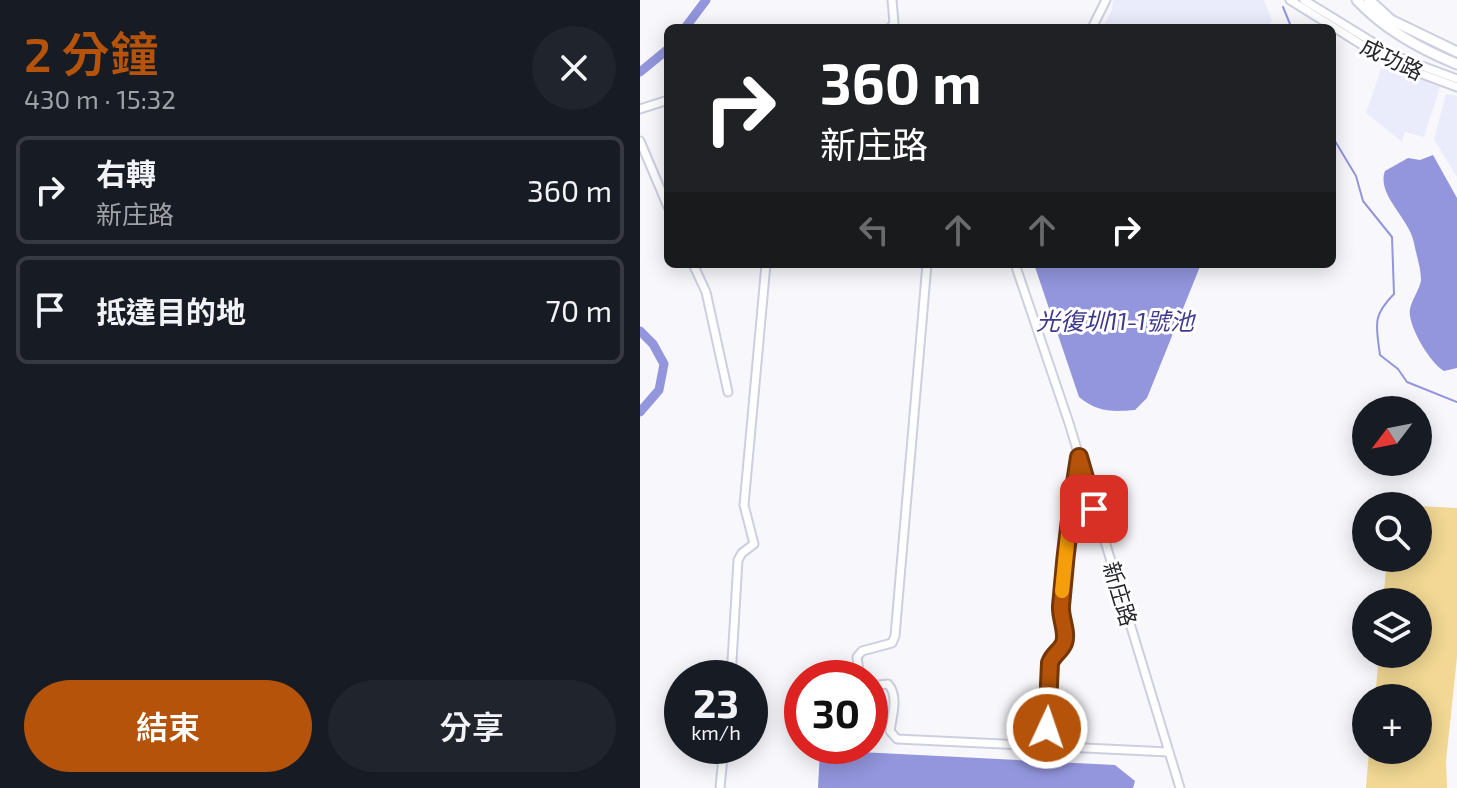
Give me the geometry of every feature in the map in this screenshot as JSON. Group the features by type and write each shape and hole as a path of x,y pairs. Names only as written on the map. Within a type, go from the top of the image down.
{"main road":[{"path":"1357,0 1389,28 1457,64"},
{"path":"1369,0 1391,20 1457,52"}],"street":[{"path":"892,0 893,24"},
{"path":"1094,24 1106,0"},
{"name":"成功路","path":"1290,0 1329,24"},
{"name":"成功路","path":"1304,0 1386,51 1457,79"},
{"name":"成功路","path":"1336,29 1406,68 1457,87"},
{"path":"640,109 664,101"},
{"path":"640,141 664,198"},
{"path":"695,268 706,292 728,392"},
{"path":"732,660 738,560 754,544 744,505 766,268"},
{"path":"857,660 862,651 892,643 895,636 927,268"},
{"name":"新庄路","path":"1016,268 1079,457 1180,788"},
{"path":"1045,746 1050,663 1053,654 1064,643 1065,633 1060,617 1066,543 1079,457"},
{"path":"888,684 894,693 890,731 897,739 1169,752"},
{"path":"720,788 722,764"}],"shaded area":[{"path":"1113,0 1264,0 1272,21 1269,24 1104,24 1112,10"},
{"path":"1383,63 1440,87 1424,137 1405,132 1402,142 1366,113"},
{"path":"1446,94 1457,96 1457,177 1434,139"},
{"path":"1432,507 1457,508 1457,657 1446,761 1447,788 1366,788 1368,764 1432,764 1432,684 1376,684 1378,668 1432,668 1432,588 1384,588 1386,572 1432,572"}],"water":[{"path":"1433,155 1457,198 1457,368 1444,371 1426,352 1412,324 1410,309 1421,275 1411,234 1389,198 1383,180 1385,171 1408,158 1420,160"},
{"name":"光復圳11-1號池","path":"1035,268 1199,268 1147,398 1135,410 1119,411 1092,406 1079,397"},
{"path":"888,753 1115,765 1135,781 1133,788 818,788 819,764 888,764"}],"waterway":[{"path":"688,24 706,0"},
{"path":"1283,7 1290,24"},
{"path":"640,72 664,52"},
{"path":"1336,143 1356,176 1363,201 1392,237 1394,294 1382,309 1377,322 1380,355 1398,369 1407,382 1457,402"},
{"path":"640,331 653,344 664,364 659,390 640,412"}],"slow traffic":[{"path":"1062,591 1069,524"}],"route":[{"path":"1047,728 1050,663 1053,654 1064,643 1065,633 1060,617 1066,543 1079,457 1094,509"}]}
